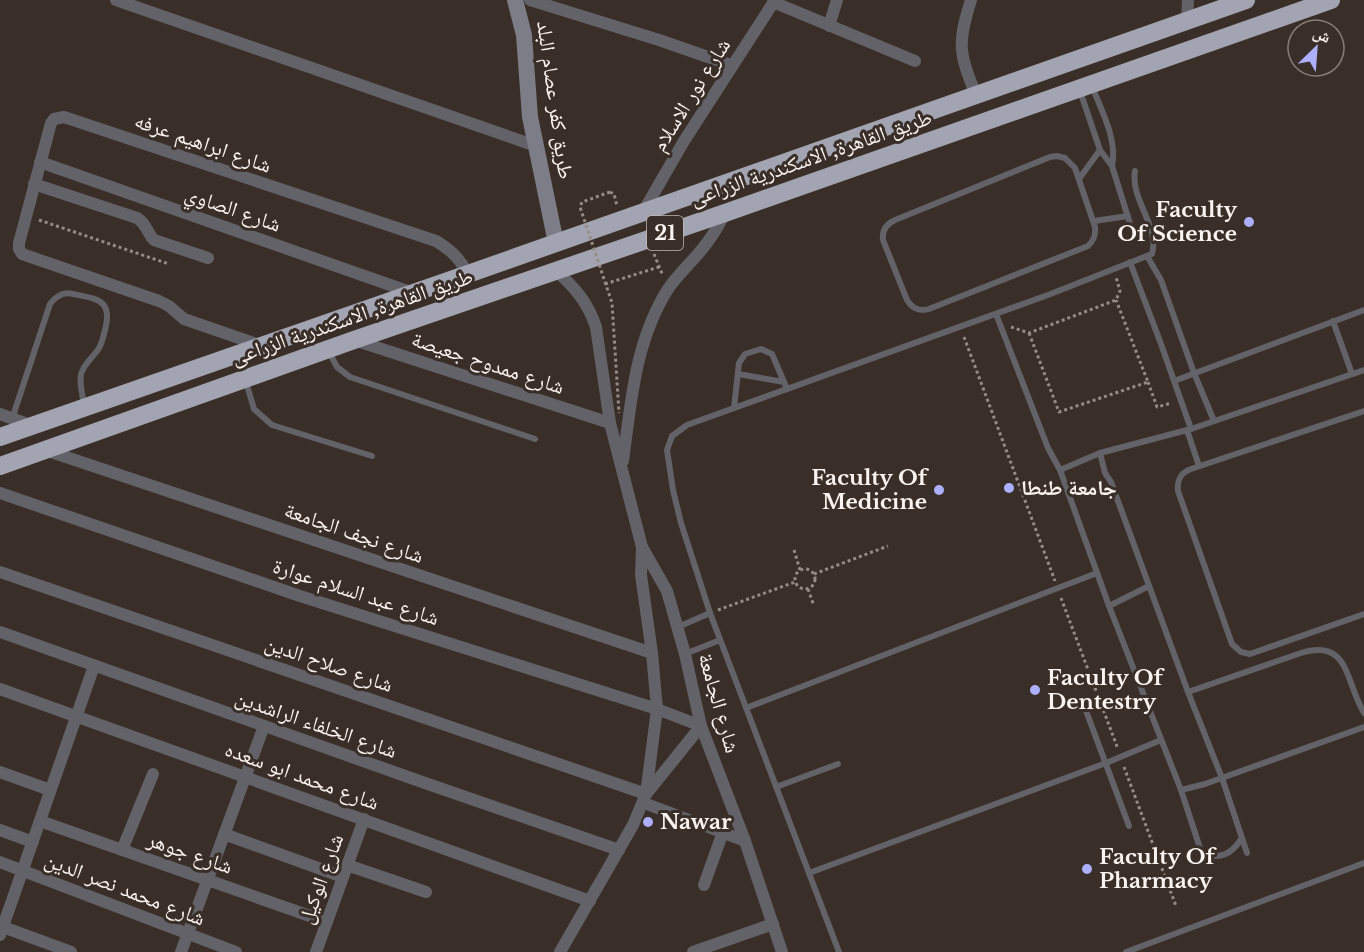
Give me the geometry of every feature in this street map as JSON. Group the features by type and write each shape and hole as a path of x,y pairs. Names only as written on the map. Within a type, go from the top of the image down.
{"highway":[{"name":"طريق القاهرة, الاسكندرية الزراعى","path":"0,437 1246,0"},
{"name":"طريق القاهرة, الاسكندرية الزراعى","path":"0,466 245,378 725,213 1004,113 1331,0"},
{"path":"1127,43 1137,68"},
{"path":"995,89 1004,113"}],"street":[{"path":"116,0 536,146"},
{"name":"طريق كفر عصام البلد","path":"515,0 524,35 528,97 536,146 556,243"},
{"path":"530,0 731,65"},
{"path":"829,26 837,0"},
{"path":"971,0 960,44 964,66 976,95"},
{"path":"1187,21 1188,0"},
{"path":"774,1 915,61"},
{"name":"شارع نور الاسلام","path":"643,212 731,65 774,1"},
{"name":"شارع ابراهيم عرفه","path":"262,346 184,319 159,301 22,254 19,249 34,184 51,123 58,116 436,241 449,249 468,274"},
{"name":"شارع الصاوي","path":"40,162 413,293"},
{"path":"34,184 137,218 144,223 154,240 208,258"},
{"name":"شارع الجامعة","path":"622,465 632,388 641,350 653,318 668,289 713,235 725,213"},
{"name":"شارع الجامعة","path":"555,270 577,291 592,314 596,327 610,423 642,547 667,591 685,654 701,726 745,840 782,952"},
{"name":"شارع ممدوح جعيصة","path":"354,340 610,423"},
{"path":"0,414 30,425"},
{"name":"شارع نجف الجامعة","path":"44,450 652,653"},
{"name":"شارع عبد السلام عوارة","path":"0,493 300,596 657,709 701,726"},
{"path":"642,547 641,575 657,709 645,798"},
{"name":"شارع صلاح الدين","path":"0,572 645,798 745,840"},
{"name":"شارع الخلفاء الراشدين","path":"0,632 620,850"},
{"path":"71,952 2,922 23,871 94,666"},
{"name":"شارع محمد ابو سعده","path":"0,689 590,900"},
{"path":"180,952 264,726"},
{"path":"560,952 620,850 645,798 701,726"},
{"path":"0,772 50,790"},
{"path":"122,850 153,774"},
{"name":"شارع الوكيل","path":"316,952 364,819"},
{"name":"شارع جوهر","path":"40,821 327,922"},
{"path":"0,830 33,842"},
{"path":"704,885 723,832"},
{"path":"224,834 345,871 426,892"},
{"name":"شارع محمد نصر الدين","path":"0,862 236,952"},
{"path":"693,952 773,924"}],"lane":[{"path":"1085,86 1100,150 1112,166 1132,230"},
{"path":"1085,86 1111,139 1112,166"},
{"path":"1079,179 1100,150"},
{"path":"1050,157 1065,158 1071,162 1079,179 1094,221 1096,234 1088,246 924,311 915,309 909,304 883,240 884,230 891,222 1050,157"},
{"path":"839,952 710,613 672,490 667,450 672,436 681,428 785,386 996,314 1152,254 1154,239 1135,184 1135,171"},
{"path":"1094,221 1128,216"},
{"path":"1147,256 1161,280 1194,373 1214,421"},
{"path":"1130,262 1181,401 1199,466"},
{"path":"12,419 50,304 58,295 64,293 100,301 108,311 109,317 100,345 85,366 81,377 84,407"},
{"path":"1174,381 1364,310"},
{"path":"996,314 1048,448 1060,470 1109,606 1181,790 1202,854 1215,857 1226,856 1242,838"},
{"path":"1333,321 1352,374"},
{"path":"328,349 338,368 350,377 535,439"},
{"path":"734,408 740,359 745,354 765,350 775,357 785,386"},
{"path":"1060,470 1100,453 1189,429 1364,370"},
{"path":"738,374 785,386"},
{"path":"245,378 254,409 272,425 372,456"},
{"path":"1364,411 1199,466 1181,474 1177,482 1178,492 1234,647 1241,652 1250,654 1364,614"},
{"path":"1100,453 1105,472 1111,482 1222,778 1247,853"},
{"path":"746,708 1097,573"},
{"path":"1109,606 1149,586"},
{"path":"677,628 710,613"},
{"path":"685,654 720,640"},
{"path":"1188,692 1301,653 1323,649 1334,654 1344,665 1364,713"},
{"path":"1085,708 1129,826"},
{"path":"1181,790 1222,778 1364,727"},
{"path":"809,873 1106,763 1161,740"},
{"path":"776,788 838,764"},
{"path":"1126,952 1364,863"}],"path":[{"path":"610,192 580,204 612,303 620,413"},
{"path":"26,216 168,264"},
{"path":"647,239 668,289"},
{"path":"605,284 659,267"},
{"path":"1003,331 1012,327 1029,333 1116,300 1120,291 1113,269"},
{"path":"1116,300 1157,407 1181,401"},
{"path":"960,326 1176,906"},
{"path":"1029,333 1059,412 1148,382"},
{"path":"814,574 888,546"},
{"path":"794,550 800,570"},
{"path":"808,589 800,588 795,582 795,576 800,570 807,569 814,574"},
{"path":"808,589 814,583 814,574"},
{"path":"710,613 795,582"},
{"path":"808,589 814,606"}],"place":[{"name":"Faculty Of Science","path":"1249,222"},
{"name":"جامعة طنطا","path":"1009,488"},
{"name":"Faculty Of Medicine","path":"939,490"},
{"name":"Faculty Of Dentestry","path":"1035,690"},
{"name":"Nawar","path":"648,822"},
{"name":"Faculty Of Pharmacy","path":"1087,869"}]}
